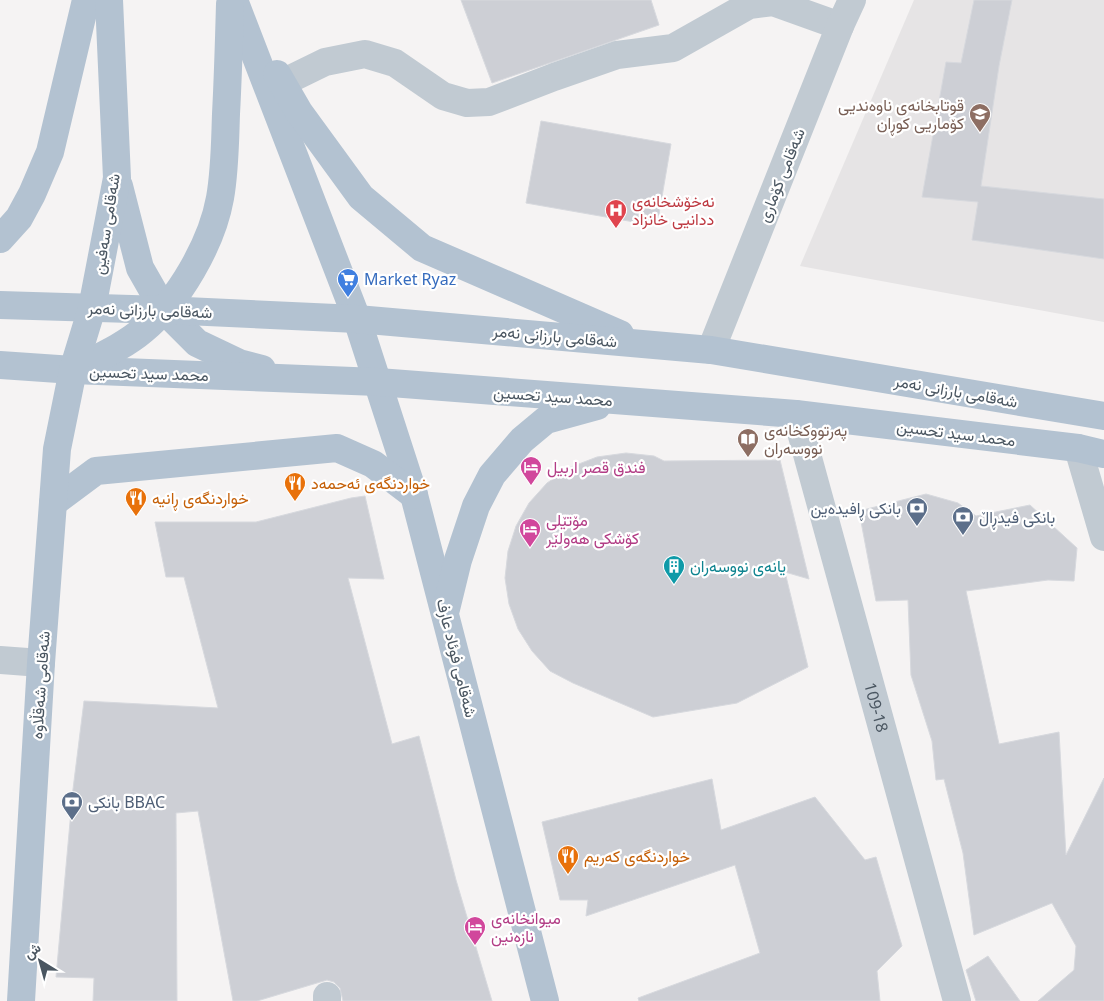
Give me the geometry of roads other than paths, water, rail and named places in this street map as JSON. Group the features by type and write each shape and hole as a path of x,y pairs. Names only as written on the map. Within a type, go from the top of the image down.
{"main road":[{"path":"0,238 19,218 32,194 50,152 86,0"},
{"name":"شەقامی سەفین","path":"73,370 92,308 117,178 109,0"},
{"path":"233,0 299,112 361,197 422,248 642,344"},
{"path":"73,370 118,347 143,330 164,310 190,275 207,237 220,199 233,0"},
{"path":"233,0 357,319"},
{"path":"117,178 140,268 164,310 197,342 239,363 310,380"},
{"name":"شەقامی بارزانی نەمر","path":"0,305 357,319 711,350 1104,416"},
{"name":"شەقامی فوئاد عارف","path":"357,319 414,495 545,1001"},
{"name":"محمد سید تحسین","path":"0,365 73,370 378,382 796,414 1078,448 1104,454"},
{"name":"شەقامی شەقڵاوە","path":"22,1001 41,662 57,449 73,370"},
{"path":"445,612 458,560 476,506 492,475 522,440 546,420 616,401"},
{"path":"53,503 96,470 337,448 373,464 414,495"}],"street":[{"name":"شەقامی کۆماری","path":"711,350 852,0"},
{"path":"282,83 325,62 365,54 395,63 443,96 467,102 489,102 617,55 673,48 749,5 773,2 840,26"},
{"name":"109-18","path":"796,414 957,1001"},
{"path":"1078,448 1104,537"},
{"path":"0,660 41,662"}],"place":[{"name":"قوتابخانەی ناوەندیی کۆماریی کوڕان","path":"980,133"},
{"name":"نەخۆشخانەی ددانیی خانزاد","path":"616,229"},
{"name":"Market Ryaz","path":"348,298"},
{"name":"پەرتووکخانەی نووسەران","path":"748,458"},
{"name":"فندق قصر اربيل","path":"531,486"},
{"name":"خواردنگەی ئەحمەد","path":"295,502"},
{"name":"خواردنگەی ڕانیە","path":"136,517"},
{"name":"بانكی ڕافیدەین","path":"917,527"},
{"name":"بانکی فیدڕاڵ","path":"963,536"},
{"name":"مۆتێلی کۆشکی ھەولێر","path":"530,548"},
{"name":"یانەی نووسەران","path":"674,585"},
{"name":"بانکی BBAC","path":"72,821"},
{"name":"خواردنگەی کەریم","path":"568,875"},
{"name":"میوانخانەی نازەنین","path":"475,946"}]}
